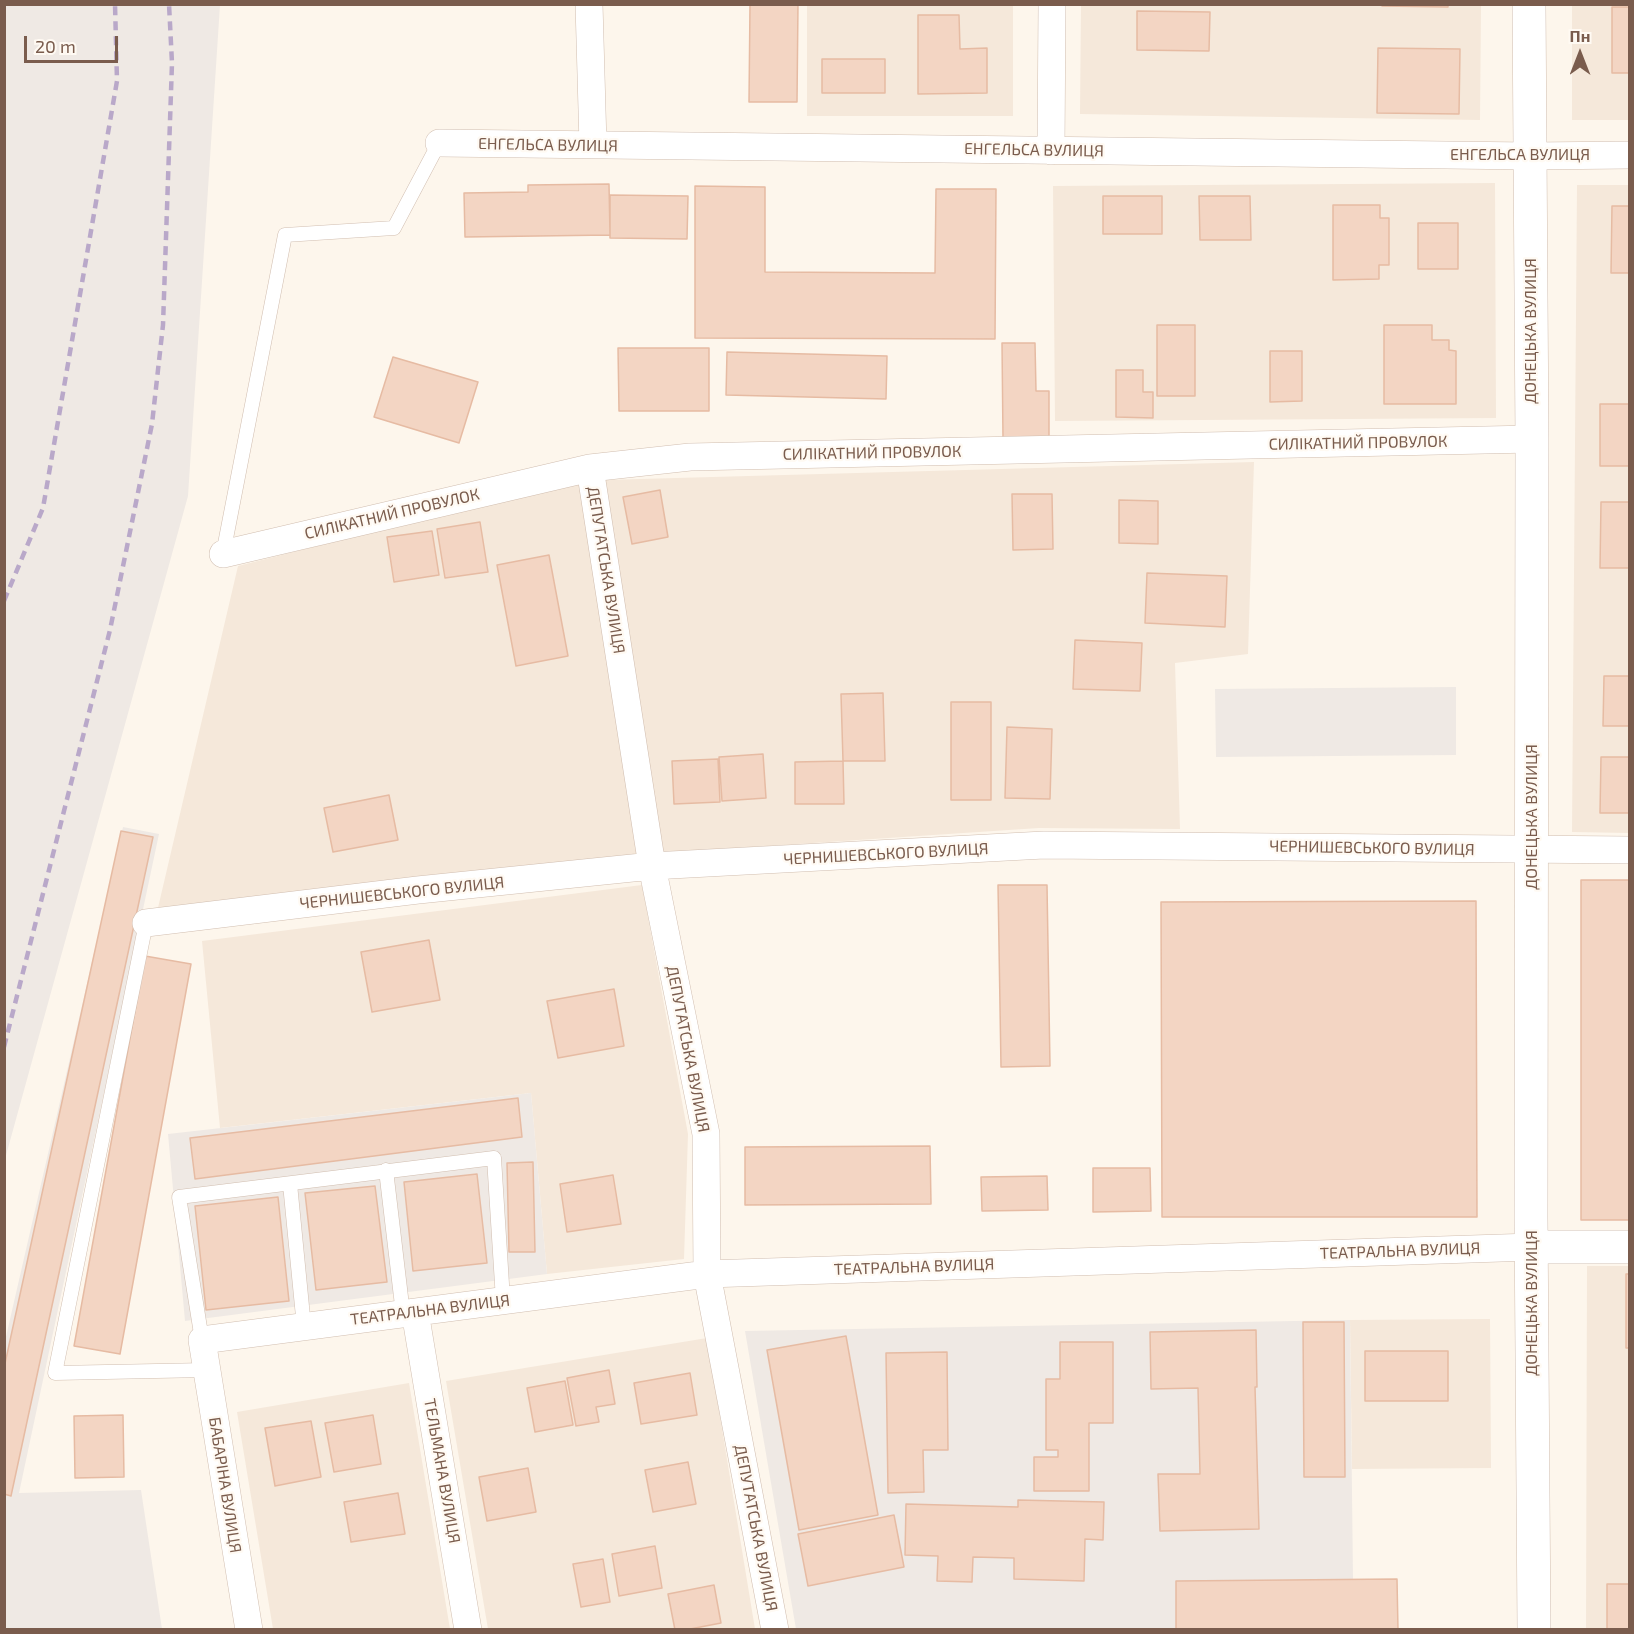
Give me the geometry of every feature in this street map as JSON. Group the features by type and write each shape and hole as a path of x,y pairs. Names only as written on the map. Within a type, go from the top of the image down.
{"street":[{"path":"589,4 593,145"},
{"path":"1051,150 1052,4"},
{"name":"ДОНЕЦЬКА ВУЛИЦЯ","path":"1529,4 1534,1629"},
{"name":"ЕНГЕЛЬСА ВУЛИЦЯ","path":"439,143 1530,156 1629,155"},
{"name":"СИЛІКАТНИЙ ПРОВУЛОК","path":"223,554 590,468 690,457 1532,440"},
{"name":"ДЕПУТАТСЬКА ВУЛИЦЯ","path":"590,468 652,866 706,1134 707,1274 775,1629"},
{"name":"ЧЕРНИШЕВСЬКОГО ВУЛИЦЯ","path":"146,923 418,890 652,866 1044,845 1629,850"},
{"name":"ТЕАТРАЛЬНА ВУЛИЦЯ","path":"202,1340 707,1274 1532,1247 1629,1247"},
{"name":"ТЕЛЬМАНА ВУЛИЦЯ","path":"409,1313 468,1629"},
{"name":"БАБАРІНА ВУЛИЦЯ","path":"202,1340 249,1629"}],"lane":[{"path":"223,554 285,236 394,228 439,143"},
{"path":"146,923 55,1373 207,1370"},
{"path":"202,1340 179,1197 494,1158 503,1300"},
{"path":"386,1170 409,1313"},
{"path":"290,1184 304,1327"}],"shaded area":[{"path":"5,4 220,5 188,496 5,1159"},
{"path":"807,5 1013,5 1013,116 807,116"},
{"path":"1081,5 1481,5 1480,120 1080,114"},
{"path":"1572,5 1629,5 1629,120 1572,120"},
{"path":"1495,183 1496,418 1055,421 1053,186"},
{"path":"1577,185 1629,185 1629,833 1572,832"},
{"path":"1254,462 1248,654 1175,663 1180,829 1039,828 662,853 604,480"},
{"path":"579,480 639,856 157,912 238,566"},
{"path":"1456,687 1456,755 1216,757 1215,689"},
{"path":"123,827 159,834 19,1493 141,1490 162,1629 5,1630 5,1341"},
{"path":"642,885 688,1134 684,1259 547,1274 531,1093 220,1128 202,941"},
{"path":"531,1093 547,1274 185,1321 168,1134"},
{"path":"1587,1266 1629,1266 1629,1629 1586,1630"},
{"path":"1490,1319 1491,1468 1352,1469 1350,1320"},
{"path":"1350,1320 1353,1579 1176,1629 796,1629 745,1331"},
{"path":"707,1338 755,1629 488,1629 446,1381"},
{"path":"409,1383 450,1629 273,1629 237,1412"}],"building":[{"path":"750,4 798,4 797,102 749,102"},
{"path":"1382,4 1448,4 1448,7 1382,6"},
{"path":"1612,7 1630,7 1630,73 1612,73"},
{"path":"1137,11 1210,12 1209,51 1137,50"},
{"path":"918,15 959,15 960,49 987,48 987,93 918,94"},
{"path":"1378,48 1460,49 1459,114 1377,113"},
{"path":"822,59 885,59 885,93 822,93"},
{"path":"609,184 610,235 465,237 464,193 528,192 528,185"},
{"path":"695,186 765,187 765,272 935,273 936,189 996,189 995,339 695,338"},
{"path":"610,195 688,196 687,239 610,238"},
{"path":"1103,196 1162,196 1162,234 1103,234"},
{"path":"1199,196 1250,196 1251,240 1200,240"},
{"path":"1333,205 1380,205 1380,218 1389,218 1389,265 1379,265 1379,279 1333,280"},
{"path":"1612,206 1630,206 1630,273 1611,273"},
{"path":"1418,223 1458,223 1458,269 1418,269"},
{"path":"1157,325 1195,325 1195,396 1157,396"},
{"path":"1384,325 1432,325 1432,340 1449,340 1449,350 1456,351 1456,404 1384,404"},
{"path":"1002,343 1035,343 1036,391 1049,391 1049,439 1003,439"},
{"path":"618,348 709,348 709,411 619,411"},
{"path":"1270,351 1302,351 1302,401 1270,402"},
{"path":"727,352 887,356 886,399 726,395"},
{"path":"393,357 478,382 459,443 374,417"},
{"path":"1116,370 1143,370 1143,392 1153,392 1153,418 1116,417"},
{"path":"1600,404 1630,404 1630,466 1600,466"},
{"path":"660,490 668,537 632,544 623,497"},
{"path":"1012,494 1052,494 1053,549 1013,550"},
{"path":"1119,500 1158,501 1158,544 1119,543"},
{"path":"1601,502 1630,502 1630,568 1600,568"},
{"path":"480,522 488,572 445,578 437,529"},
{"path":"432,531 439,575 394,582 387,537"},
{"path":"549,555 568,656 516,666 497,565"},
{"path":"1147,573 1227,576 1225,627 1145,623"},
{"path":"1075,640 1142,643 1140,691 1073,689"},
{"path":"1604,676 1630,676 1630,726 1603,726"},
{"path":"883,693 885,761 843,761 841,694"},
{"path":"951,702 991,702 991,800 951,800"},
{"path":"1007,727 1052,729 1050,799 1005,798"},
{"path":"763,754 766,798 722,801 719,757"},
{"path":"1601,757 1630,757 1630,813 1600,813"},
{"path":"718,759 720,802 674,804 672,761"},
{"path":"843,761 844,804 795,804 795,762"},
{"path":"389,795 398,840 333,852 324,808"},
{"path":"121,831 153,837 11,1496 4,1494 4,1368"},
{"path":"1581,880 1630,880 1630,1220 1581,1220"},
{"path":"998,885 1047,885 1050,1066 1001,1067"},
{"path":"1476,901 1477,1217 1162,1217 1161,902"},
{"path":"429,940 440,1000 372,1012 361,952"},
{"path":"145,956 191,964 120,1354 74,1346"},
{"path":"614,989 624,1046 558,1058 547,1001"},
{"path":"518,1098 522,1137 195,1179 190,1138"},
{"path":"930,1146 931,1204 745,1205 745,1147"},
{"path":"533,1162 535,1252 509,1252 507,1163"},
{"path":"1093,1168 1150,1168 1151,1211 1093,1212"},
{"path":"477,1174 487,1263 413,1271 404,1182"},
{"path":"613,1175 621,1224 567,1232 560,1184"},
{"path":"1047,1176 1048,1210 982,1211 981,1177"},
{"path":"375,1186 387,1282 316,1290 305,1193"},
{"path":"278,1197 289,1301 206,1310 195,1206"},
{"path":"1626,1274 1630,1274 1630,1348 1626,1348"},
{"path":"1303,1322 1344,1322 1345,1477 1304,1477"},
{"path":"1256,1330 1257,1387 1255,1387 1259,1529 1160,1531 1158,1474 1200,1474 1198,1388 1151,1389 1150,1332"},
{"path":"846,1336 878,1515 799,1530 767,1350"},
{"path":"1060,1342 1113,1342 1113,1423 1089,1423 1089,1491 1034,1491 1034,1457 1058,1457 1058,1450 1046,1450 1046,1379 1060,1379"},
{"path":"1365,1351 1448,1351 1448,1401 1365,1401"},
{"path":"947,1352 948,1450 923,1450 924,1492 888,1493 886,1353"},
{"path":"609,1370 615,1404 596,1407 599,1422 576,1426 567,1378"},
{"path":"690,1373 697,1415 641,1424 634,1383"},
{"path":"565,1381 573,1425 535,1432 527,1388"},
{"path":"123,1415 124,1477 75,1478 74,1416"},
{"path":"373,1415 381,1464 334,1472 325,1423"},
{"path":"311,1421 321,1477 275,1486 265,1428"},
{"path":"688,1462 696,1504 653,1512 645,1470"},
{"path":"528,1468 536,1512 487,1521 479,1477"},
{"path":"398,1493 405,1534 351,1542 344,1502"},
{"path":"1018,1500 1104,1502 1103,1540 1085,1539 1084,1581 1014,1579 1014,1558 973,1557 972,1582 937,1581 938,1556 905,1555 906,1504 1018,1507"},
{"path":"894,1515 904,1567 808,1586 798,1534"},
{"path":"655,1546 662,1588 619,1596 612,1554"},
{"path":"603,1559 610,1602 581,1607 573,1564"},
{"path":"1397,1579 1398,1630 1176,1630 1176,1581"},
{"path":"1607,1584 1630,1584 1630,1630 1607,1630"},
{"path":"714,1585 721,1623 675,1630 668,1594"}],"railway":[{"path":"4,601 43,508 117,81 115,4"},
{"path":"4,1047 110,630 152,424 163,325 172,63 169,4"}]}
